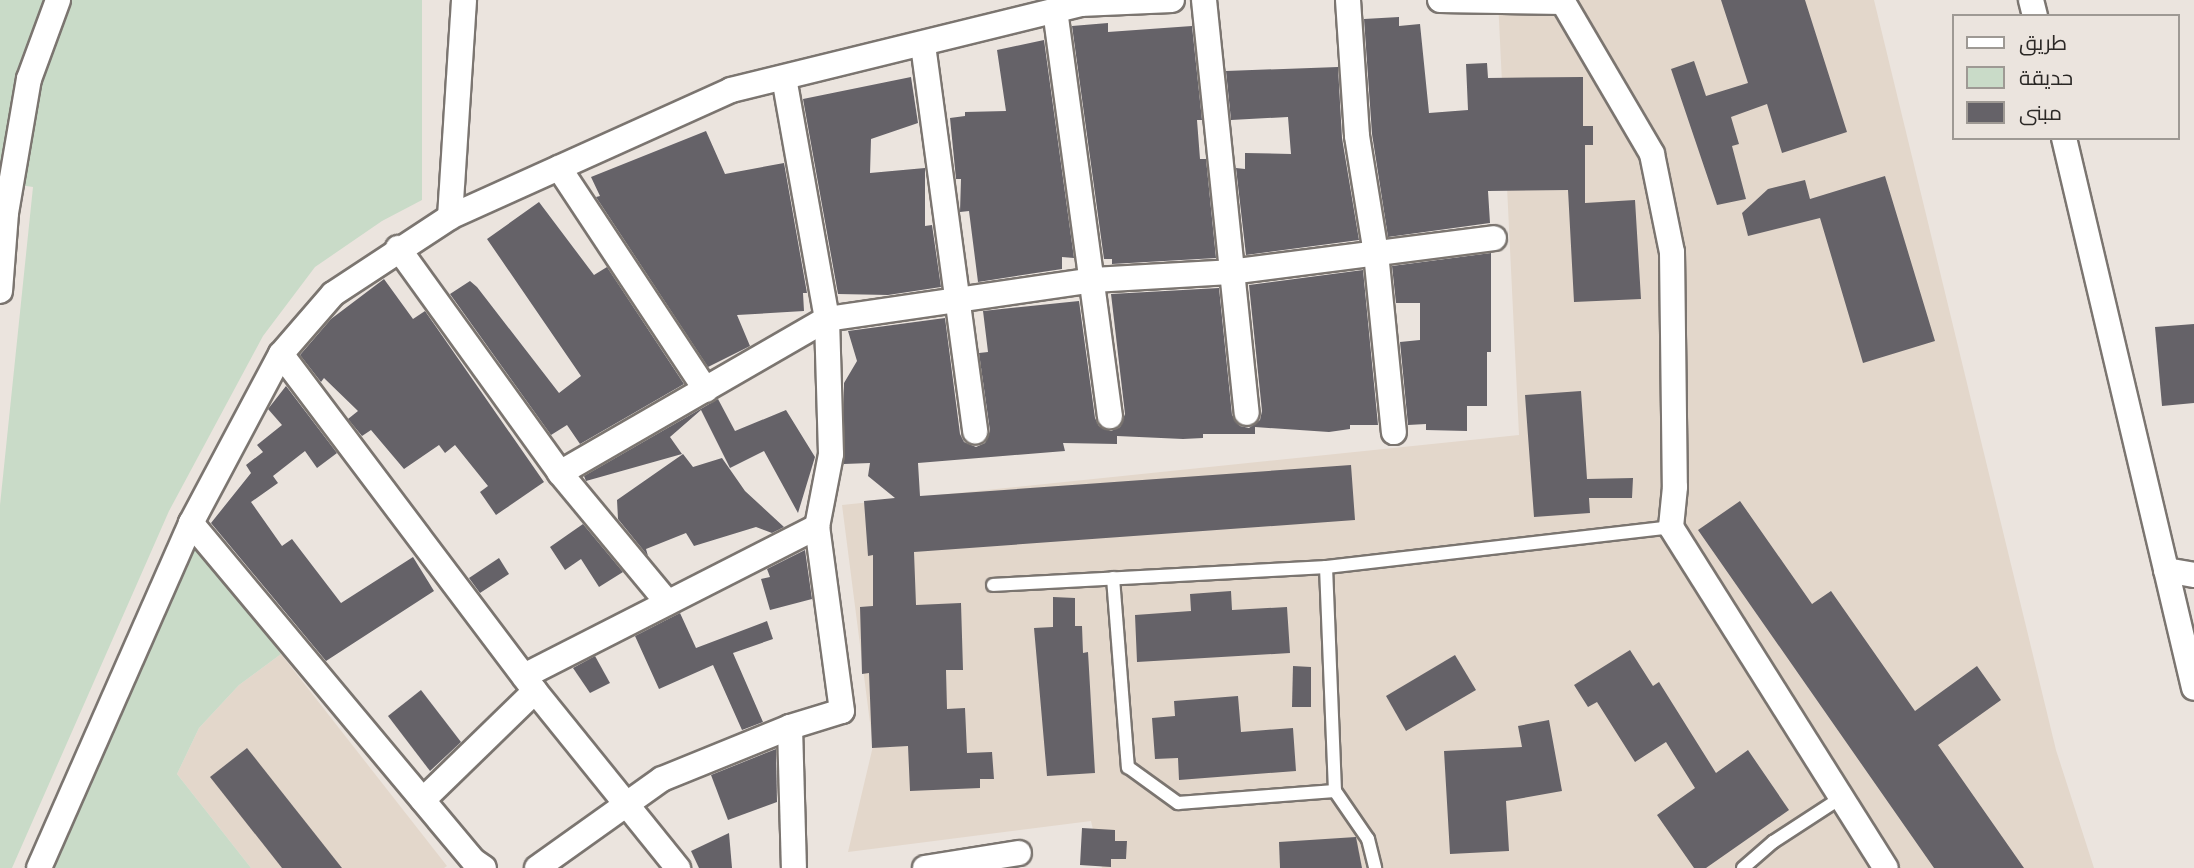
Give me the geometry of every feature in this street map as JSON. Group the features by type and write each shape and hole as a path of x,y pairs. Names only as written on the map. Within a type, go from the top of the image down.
{"street":[{"path":"0,290 3,213 29,79 58,0"},
{"path":"450,217 464,0"},
{"path":"39,868 191,523 281,354 333,294 398,248 450,217 731,90 923,45 1079,2 1172,0"},
{"path":"1204,0 1230,272 1247,413"},
{"path":"1348,0 1357,136 1376,253 1394,432"},
{"path":"1440,0 1563,1 1651,154 1672,252 1675,487 1671,527 1886,868"},
{"path":"1055,10 1110,416"},
{"path":"923,45 975,432"},
{"path":"537,868 628,807 662,779 790,727 842,711 817,527 831,454 827,319 784,78"},
{"path":"2064,140 2194,688"},
{"path":"559,168 706,390"},
{"path":"560,473 827,319 1093,280 1230,272 1494,238"},
{"path":"398,248 560,473 667,602"},
{"path":"281,354 529,683 678,868"},
{"path":"191,523 475,866"},
{"path":"423,800 529,683 667,602 817,527"},
{"path":"2166,570 2194,575"},
{"path":"790,727 794,868"},
{"path":"925,868 1019,853"}],"lane":[{"path":"993,585 1326,567 1671,527"},
{"path":"1326,567 1335,791 1368,839 1375,868"},
{"path":"1113,578 1128,767 1178,803 1335,791"},
{"path":"1743,868 1773,842 1842,797"}],"shaded area":[{"path":"1498,0 1874,0 2056,750 2094,868 1102,868 1091,821 848,852 873,746 842,505 1519,435"},
{"path":"281,654 447,866 251,868 177,774 199,728 239,685"}],"green space":[{"path":"0,0 422,0 422,200 382,221 315,267 263,336 169,511 12,868 0,868 0,505 33,187 0,182"},
{"path":"193,542 281,654 239,685 199,728 177,774 251,868 49,868"}],"building":[{"path":"1721,0 1805,0 1847,132 1782,153 1767,104 1731,117 1739,144 1732,146 1746,199 1717,205 1671,69 1694,61 1706,96 1748,83"},
{"path":"1399,17 1399,26 1420,24 1429,113 1468,110 1466,64 1487,63 1488,78 1583,77 1583,126 1593,126 1593,145 1585,145 1585,203 1635,200 1641,299 1574,302 1568,190 1488,191 1490,223 1388,237 1372,134 1364,19"},
{"path":"1108,23 1108,32 1192,26 1202,120 1197,120 1200,159 1206,159 1216,258 1112,264 1112,259 1104,259 1072,26"},
{"path":"1044,40 1074,258 1062,257 1062,269 978,282 969,211 960,212 961,179 956,179 950,118 965,116 965,112 1006,111 997,50"},
{"path":"1338,67 1342,138 1359,240 1246,255 1236,168 1245,169 1245,153 1291,154 1288,117 1231,120 1226,71"},
{"path":"911,77 918,123 871,139 870,173 925,168 925,226 932,225 941,287 888,295 838,294 803,99"},
{"path":"706,131 725,174 784,163 807,293 803,293 804,311 737,315 750,346 708,367 596,197 600,196 591,177"},
{"path":"1885,176 1935,341 1863,363 1820,218 1748,236 1742,213 1768,189 1805,180 1810,199"},
{"path":"539,202 594,275 607,267 684,384 580,444 567,425 551,435 450,294 470,281 477,287 559,393 581,376 487,239"},
{"path":"1491,253 1491,352 1487,352 1487,406 1467,406 1467,431 1426,430 1426,424 1408,425 1400,342 1420,340 1420,303 1396,303 1392,266"},
{"path":"1363,270 1378,425 1350,425 1350,429 1329,432 1255,427 1255,434 1203,434 1203,438 1183,439 1117,436 1117,444 1063,443 1065,451 918,463 920,496 1351,465 1355,520 914,552 916,605 961,603 963,670 946,670 947,709 965,708 967,753 992,752 994,779 980,779 980,788 910,791 908,746 872,748 869,673 862,674 860,607 873,606 873,555 868,556 864,501 895,498 868,476 870,463 844,464 844,383 857,361 848,331 945,318 960,434 964,442 976,447 985,443 990,431 979,353 988,352 983,311 1079,301 1095,418 1099,426 1111,431 1120,427 1125,414 1111,294 1219,288 1232,415 1240,426 1249,428 1260,420 1262,411 1249,285"},
{"path":"384,279 413,319 425,311 544,482 496,515 480,492 488,486 455,445 445,453 439,445 404,469 371,430 362,436 348,419 358,411 324,378 321,382 300,355 331,319"},
{"path":"2194,324 2194,403 2162,406 2155,327"},
{"path":"286,386 337,453 317,468 305,451 273,476 278,483 251,502 282,546 292,539 341,603 413,557 434,591 326,661 211,523 251,473 246,465 263,452 257,445 282,425 268,409"},
{"path":"1581,391 1587,479 1633,478 1632,498 1589,498 1590,513 1534,517 1525,395"},
{"path":"718,399 735,431 786,410 815,457 798,513 764,451 730,468 701,410 670,437 682,454 586,481 584,476"},
{"path":"683,454 693,467 722,458 745,491 784,527 772,533 756,527 694,546 686,533 646,549 648,556 618,519 617,500"},
{"path":"1740,501 1812,604 1831,591 1915,711 1977,666 2001,700 1938,745 2024,868 1934,868 1698,530"},
{"path":"583,524 623,572 599,587 581,559 565,570 550,547"},
{"path":"805,550 812,599 770,610 761,579 770,577 767,569"},
{"path":"499,558 509,574 480,593 469,578"},
{"path":"1231,591 1232,610 1287,607 1290,653 1137,662 1135,615 1191,611 1190,594"},
{"path":"1053,597 1075,598 1075,626 1082,626 1083,653 1088,652 1095,773 1047,776 1034,628 1053,627"},
{"path":"680,613 696,648 767,621 773,639 733,653 763,722 742,730 713,665 659,689 635,636"},
{"path":"1630,650 1653,686 1659,682 1716,773 1748,750 1789,810 1706,868 1694,868 1657,815 1695,788 1666,742 1635,762 1597,702 1588,707 1574,685"},
{"path":"1455,655 1476,690 1406,731 1386,696"},
{"path":"595,656 610,683 590,693 573,668"},
{"path":"1293,666 1311,667 1311,707 1292,707"},
{"path":"421,690 461,742 430,771 388,716"},
{"path":"1238,696 1241,732 1293,728 1296,771 1179,780 1178,758 1155,759 1152,718 1175,716 1174,701"},
{"path":"1549,720 1562,791 1506,801 1509,851 1450,854 1444,751 1522,747 1518,726"},
{"path":"247,748 342,868 282,868 210,777"},
{"path":"776,749 777,802 728,820 711,775"},
{"path":"1082,828 1115,830 1115,841 1127,841 1126,859 1111,859 1111,867 1080,865"},
{"path":"729,833 732,868 699,868 691,851"},
{"path":"1356,837 1362,868 1280,868 1279,842"}]}
